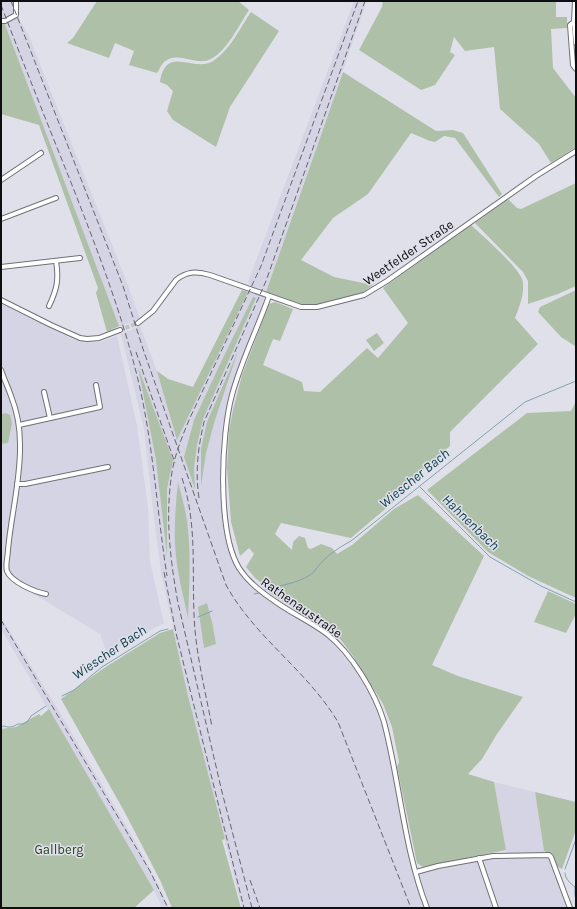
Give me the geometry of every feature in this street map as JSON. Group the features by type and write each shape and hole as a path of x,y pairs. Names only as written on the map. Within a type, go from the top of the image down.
{"street":[{"path":"1,21 5,21 16,15 16,1"},
{"path":"575,1 573,65 576,69"},
{"name":"Weetfelder Straße","path":"138,323 153,311 176,280 191,272 204,273 292,305 308,308 364,295 387,281 536,176 576,151"},
{"path":"1,180 41,153"},
{"path":"1,219 56,198"},
{"path":"1,267 80,258"},
{"path":"49,306 57,288 58,273 56,261"},
{"name":"Rathenaustraße","path":"269,296 235,386 228,415 225,443 224,479 226,521 229,544 238,566 248,580 272,600 315,625 335,640 350,656 373,694 382,714 388,737 416,872 428,908"},
{"path":"1,300 80,338 99,338 120,330"},
{"path":"1,370 11,396 19,425 20,445 17,484 6,567 7,571 14,579 36,592 46,594"},
{"path":"19,425 100,407 96,385"},
{"path":"44,392 50,418"},
{"path":"17,484 25,484 108,467"},
{"path":"416,872 479,858 505,855 549,855 570,908"},
{"path":"479,858 496,908"}],"shaded area":[{"path":"1,1 13,1 20,21 28,34 126,280 140,319 119,326 1,14"},
{"path":"354,1 367,1 266,292 257,287 254,294 263,297 264,301 254,331 239,367 227,404 221,439 220,464 221,507 227,545 236,568 251,587 280,608 330,640 351,665 372,698 383,729 415,874 485,858 505,857 506,850 494,782 535,792 544,851 549,857 568,908 242,908 188,696 161,572 144,429 121,334 140,326 157,371 168,379 193,387 242,290 248,292 251,285 248,282"},
{"path":"1,302 75,340 100,342 117,336 137,425 148,508 150,562 164,623 107,653 100,634 14,582 6,576 1,563 1,444 8,443 6,413 1,414"},
{"path":"1,617 56,706 136,843 169,908 162,908 154,890 1,629"}],"green space":[{"path":"97,1 238,1 249,10 237,30 217,55 205,61 180,58 168,59 162,64 157,73 129,65 134,51 115,43 109,58 67,43 73,38"},
{"path":"383,1 556,1 556,17 567,17 567,28 551,29 553,68 576,98 576,147 551,163 539,144 500,109 494,47 465,51 454,37 450,52 455,55 435,85 421,90 359,50 382,7"},
{"path":"251,12 279,31 230,107 216,147 173,120 167,111 173,91 167,85 160,82 163,71 168,64 181,62 205,64 213,61 230,45"},
{"path":"1,14 119,326 107,332 96,293 98,288 39,125 1,114"},
{"path":"343,72 436,131 453,130 463,133 502,194 499,197 455,138 444,136 435,142 411,133 368,194 333,218 301,260 334,277 373,285 362,293 317,305 301,305 266,292"},
{"path":"576,183 576,286 528,304 528,281 523,272 475,223 508,199 517,208 521,209"},
{"path":"471,225 499,251 519,273 522,279 523,289 522,299 515,318 538,344 450,432 450,446 399,490 404,493 351,538 281,523 275,534 292,550 293,542 299,536 305,538 308,548 311,549 321,544 332,548 337,554 352,545 394,509 418,495 484,556 432,665 458,676 523,697 497,734 482,759 468,774 494,782 506,850 423,867 417,863 397,767 399,762 392,727 383,704 353,656 341,640 315,620 277,598 269,592 267,587 255,578 246,567 254,554 249,548 240,556 231,522 227,468 229,430 242,375 269,304 275,302 293,309 280,341 273,339 263,365 302,382 304,391 320,392 367,348 378,358 408,323 383,288"},
{"path":"242,290 248,292 177,440 157,371 168,379 193,387"},
{"path":"576,290 575,346 561,337 538,312 540,307"},
{"path":"253,297 256,298 203,419 197,445 194,468 195,489 184,457 194,420"},
{"path":"377,333 384,343 374,351 366,340"},
{"path":"238,351 215,420 206,453 201,486 201,449 207,422"},
{"path":"138,367 173,460 167,489 167,556 156,460"},
{"path":"575,403 576,598 528,576 488,552 427,490 527,413 571,411"},
{"path":"6,413 10,415 12,423 8,443 1,444 1,414"},
{"path":"178,482 187,518 189,541 190,574 188,618 176,553 175,520"},
{"path":"548,591 576,604 576,614 566,633 534,622"},
{"path":"207,603 216,644 204,648 198,607"},
{"path":"173,629 188,696 225,839 222,840 241,908 172,908 160,880 124,811 61,699 104,668 160,633"},
{"name":"Gallberg","path":"49,709 154,890 134,908 1,908 1,729 16,727 39,714 41,716"},
{"path":"535,792 576,802 576,830 562,869 556,866 553,855 544,851"}],"waterway":[{"name":"Wiescher Bach","path":"265,590 294,582 311,574 323,560 351,541 525,402 576,381"},
{"name":"Hahnenbach","path":"419,486 490,557 541,586 576,602"},
{"name":"Wiescher Bach","path":"254,594 259,593"},
{"name":"Wiescher Bach","path":"198,617 212,611"},
{"name":"Wiescher Bach","path":"62,696 74,690 102,667 160,631 168,629"},
{"name":"Wiescher Bach","path":"1,727 11,727 18,724 23,724 28,721 31,716 46,706"},
{"name":"Hahnenbach","path":"565,869 576,839"},
{"name":"Hahnenbach","path":"565,873 567,879 575,887 576,898"}],"tunnel":[{"path":"120,330 138,323"}],"railway":[{"path":"11,1 123,286 143,349 226,585 252,622 311,686 338,722 411,908"},
{"path":"252,908 222,792 178,603 169,538 170,488 173,465 181,439 261,266 358,1"},
{"path":"199,498 197,479 198,460 204,422 266,281 365,1"},
{"path":"1,5 98,251 128,341 146,417 167,576"},
{"path":"136,352 175,463"},
{"path":"182,478 187,495 192,528 196,642 212,727"},
{"path":"164,572 176,633 244,908"},
{"path":"1,620 150,871 168,908"},
{"path":"250,880 260,908"}]}
